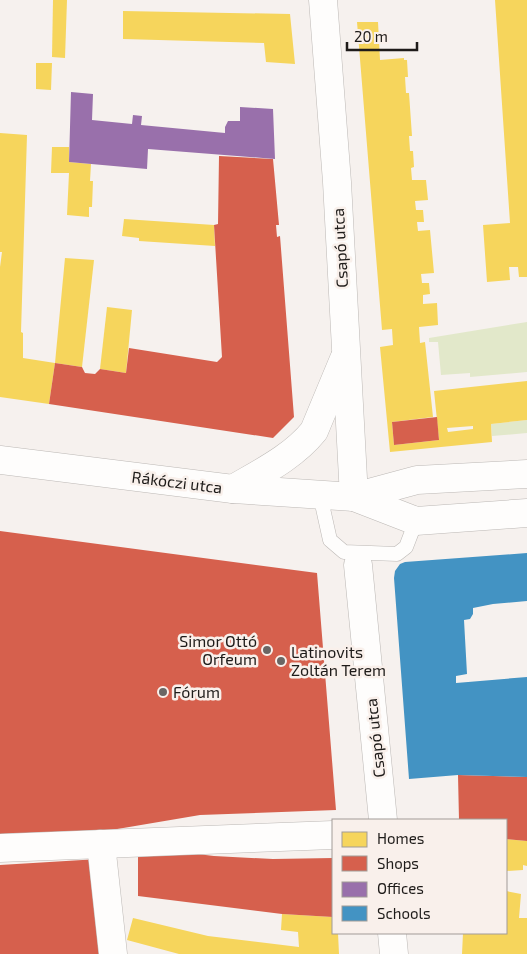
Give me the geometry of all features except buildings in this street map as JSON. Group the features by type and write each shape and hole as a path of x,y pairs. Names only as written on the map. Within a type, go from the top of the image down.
{"street":[{"name":"Csapó utca","path":"323,0 337,182 354,497"},
{"path":"233,489 283,459 308,439 314,431 346,352"},
{"name":"Rákóczi utca","path":"0,460 233,489 354,497"},
{"path":"354,497 417,480 527,474"},
{"path":"354,497 416,521 527,513"},
{"name":"Csapó utca","path":"358,566 383,819"},
{"path":"0,848 332,835"},
{"path":"100,844 113,954"},
{"path":"392,934 394,954"}],"lane":[{"path":"320,495 330,540 344,552 397,554 406,547 416,521"}],"green space":[{"path":"527,322 527,372 470,377 470,373 441,375 438,342 429,342 429,338"},
{"path":"527,420 527,433 492,436 491,424"}],"place":[{"name":"Simor Ottó Orfeum","path":"267,650"},
{"name":"Latinovits Zoltán Terem","path":"281,661"},
{"name":"Fórum","path":"163,692"}]}
